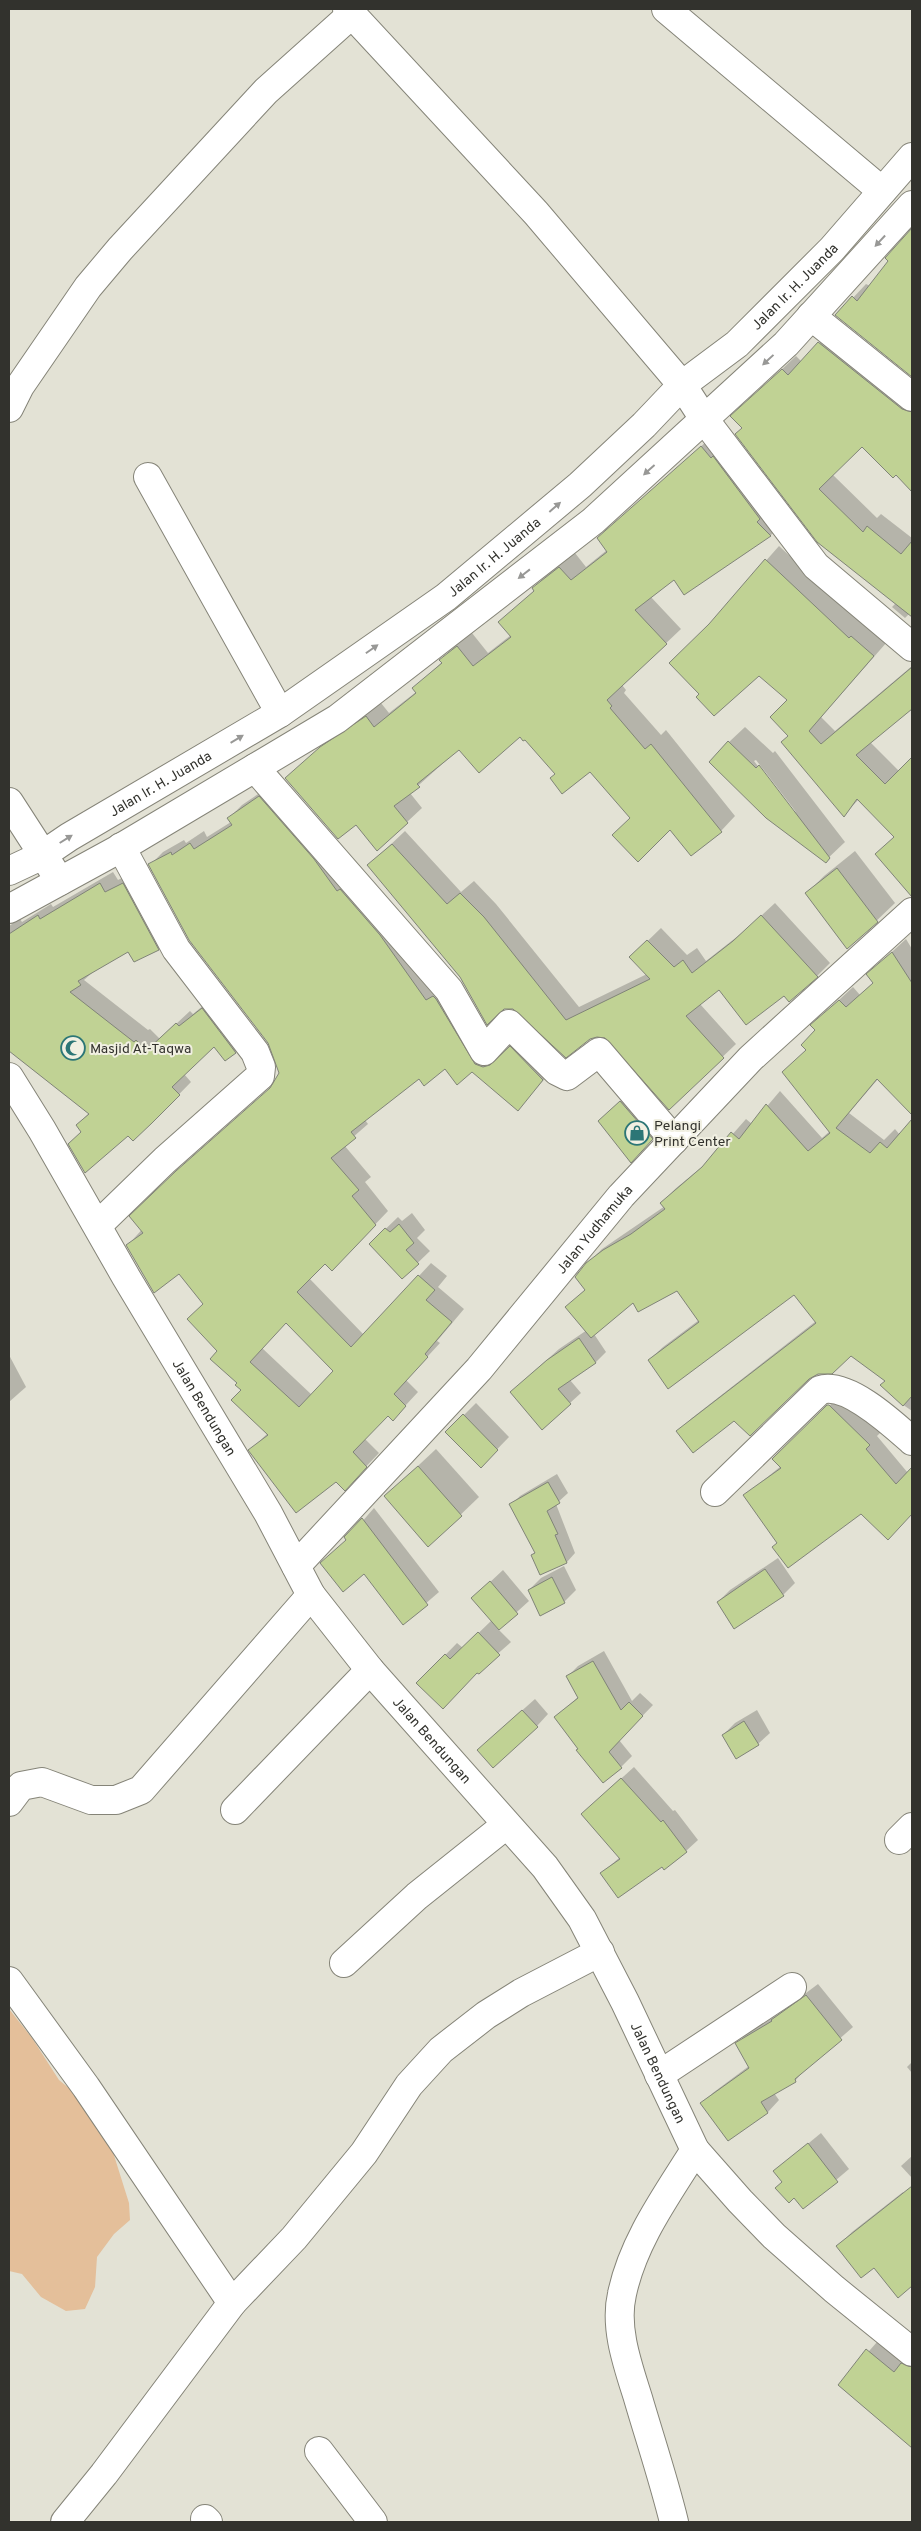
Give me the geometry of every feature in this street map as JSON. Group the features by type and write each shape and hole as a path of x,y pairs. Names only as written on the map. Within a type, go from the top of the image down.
{"main road":[{"path":"666,9 882,191"},
{"path":"9,408 20,386 88,287 120,249 266,91 350,11 536,213 682,385 704,419 816,566 912,647"},
{"name":"Jalan Ir. H. Juanda","path":"9,871 41,856 70,836 280,713 446,598 515,541 644,425 682,385 737,344 832,249 912,157"},
{"path":"9,909 121,847 337,719 570,539 593,521 786,344 912,205"},
{"path":"811,316 912,397"},
{"path":"148,477 280,713"},
{"path":"255,768 449,990 484,1051 509,1024 557,1071 567,1076 599,1052 674,1140"},
{"path":"9,802 41,856 60,881"},
{"path":"98,1225 165,1160 260,1076 261,1067 254,1052 176,949 121,847"},
{"name":"Jalan Yudhamuka","path":"296,1566 479,1369 621,1196 751,1058 912,912"},
{"name":"Jalan Bendungan","path":"9,1077 98,1225 126,1277 268,1513 311,1595 370,1670 545,1867 564,1893 600,1952 695,2150 774,2236 912,2352"},
{"path":"715,1492 820,1390 829,1387 838,1389 880,1414 912,1441"},
{"path":"9,1802 21,1786 42,1782 91,1800 116,1800 141,1790 311,1595"},
{"path":"234,1810 370,1670"},
{"path":"344,1963 416,1896 506,1825"},
{"path":"65,2522 104,2474 232,2303 306,2224 364,2153 409,2085 441,2050 486,2015 521,1993 600,1952"},
{"path":"9,1982 86,2087 232,2303"},
{"path":"659,2075 792,1988"},
{"path":"669,2519 626,2360 620,2321 621,2295 631,2263 649,2223 695,2150"},
{"path":"319,2451 373,2522"}],"shaded area":[{"path":"9,2009 32,2038 59,2080 76,2094 89,2113 97,2130 112,2149 129,2203 130,2220 114,2234 97,2257 95,2287 85,2309 66,2311 41,2297 22,2274 9,2271"}],"building":[{"path":"912,228 912,377 835,315 852,296 857,301 888,261 885,258"},
{"path":"818,342 902,409 912,412 912,492 896,475 893,478 862,447 819,489 863,532 867,526 901,554 912,541 912,617 817,542 735,434 742,428 730,416 782,369 788,375"},
{"path":"701,446 711,458 713,456 760,519 757,522 771,536 684,595 674,580 635,610 667,644 607,700 612,706 610,708 645,749 651,744 722,832 691,856 670,830 638,862 612,835 630,818 590,772 562,794 550,778 555,774 525,740 523,741 520,737 479,773 459,750 417,784 420,787 394,806 408,823 377,851 356,825 338,839 285,778 320,747 366,716 374,727 416,693 412,688 442,663 439,660 457,646 473,666 511,637 498,622 534,591 532,588 559,567 571,580 607,552 597,538"},
{"path":"765,559 849,638 851,636 874,656 809,731 821,744 912,667 912,709 856,755 885,784 912,757 912,897 875,854 894,837 857,799 844,817 781,742 788,736 770,717 787,700 759,676 714,716 696,697 699,694 669,663 709,624"},
{"path":"728,741 756,768 759,765 830,858 826,863 766,818 709,762"},
{"path":"259,796 314,859 337,891 340,889 380,935 426,1000 433,996 436,999 475,1064 483,1067 490,1065 510,1046 543,1080 518,1111 472,1072 457,1085 445,1069 424,1086 419,1079 351,1132 356,1138 331,1158 359,1190 352,1196 376,1225 332,1271 325,1264 297,1292 351,1347 418,1275 435,1290 426,1300 452,1322 425,1354 428,1357 394,1394 406,1406 393,1421 388,1416 353,1452 367,1467 345,1491 336,1482 296,1513 248,1450 268,1435 231,1400 241,1390 235,1385 237,1383 210,1359 217,1351 187,1319 203,1304 179,1274 154,1293 126,1245 143,1233 129,1216 176,1171 270,1088 279,1073 268,1043 189,940 148,864 171,852 172,855 190,843 194,849 232,825 227,818","holes":["286,1323 333,1371 299,1407 250,1362"]},
{"path":"392,844 447,904 460,893 484,917 566,1020 650,979 629,957 647,940 674,967 683,960 692,973 733,941 761,915 818,977 789,1002 784,996 746,1025 719,990 686,1016 724,1058 669,1110 605,1038 597,1037 590,1039 566,1058 513,1009 504,1009 487,1025 460,977 367,865"},
{"path":"837,868 878,922 847,949 805,893"},
{"path":"100,883 105,892 123,883 159,950 134,962 128,952 78,981 81,985 70,992 134,1042 136,1040 146,1051 176,1023 179,1026 202,1008 236,1053 225,1061 214,1047 172,1087 180,1095 152,1123 133,1141 128,1136 85,1173 68,1144 81,1132 76,1125 89,1114 9,1051 9,934 38,915 40,919"},
{"path":"892,952 912,983 912,1115 877,1079 836,1128 870,1153 880,1142 887,1148 912,1119 912,1396 903,1406 880,1385 885,1381 851,1356 832,1374 818,1374 809,1379 750,1436 734,1421 693,1453 676,1431 816,1323 794,1295 668,1389 648,1360 699,1322 677,1291 638,1312 633,1303 591,1338 565,1307 585,1290 575,1277 586,1263 603,1250 631,1234 665,1209 660,1203 702,1167 731,1132 739,1139 766,1104 808,1151 830,1133 782,1072 806,1050 801,1045 815,1030 810,1025 839,1000 846,1007 873,983 866,974"},
{"path":"620,1101 653,1139 631,1163 598,1121"},
{"path":"399,1224 414,1243 406,1250 419,1264 402,1279 369,1244 385,1228 390,1232"},
{"path":"579,1338 596,1363 558,1389 571,1404 542,1430 510,1392 547,1360"},
{"path":"827,1405 870,1445 866,1449 896,1484 912,1467 912,1514 888,1540 861,1514 788,1568 772,1547 777,1543 743,1495 781,1468 772,1459"},
{"path":"463,1414 498,1450 481,1468 445,1432"},
{"path":"418,1466 462,1516 428,1547 384,1496"},
{"path":"548,1482 560,1503 547,1511 558,1534 555,1535 567,1563 540,1575 531,1555 535,1553 509,1504"},
{"path":"362,1518 428,1605 403,1625 364,1574 343,1592 320,1563 346,1540 344,1537"},
{"path":"765,1569 784,1596 734,1629 717,1602"},
{"path":"552,1577 565,1603 540,1616 528,1590"},
{"path":"490,1581 518,1614 499,1630 471,1598"},
{"path":"478,1632 500,1655 479,1674 477,1673 443,1709 416,1683 445,1654 450,1659"},
{"path":"593,1661 621,1710 629,1702 643,1716 609,1752 622,1768 603,1783 576,1750 578,1749 554,1717 578,1698 566,1676"},
{"path":"522,1710 538,1727 493,1768 477,1750"},
{"path":"744,1721 759,1745 736,1759 722,1735"},
{"path":"621,1778 661,1822 663,1820 687,1852 664,1870 662,1867 618,1898 600,1873 620,1859 581,1814"},
{"path":"806,1995 842,2040 795,2079 796,2082 761,2102 768,2113 728,2141 700,2103 749,2068 735,2043 772,2021"},
{"path":"808,2143 838,2182 803,2209 794,2198 789,2203 775,2188 782,2182 773,2171"},
{"path":"912,2186 912,2286 898,2298 874,2268 861,2278 836,2246"},
{"path":"866,2349 894,2372 901,2363 912,2367 912,2448 838,2385"}],"place":[{"name":"Masjid At-Taqwa","path":"73,1048"},
{"name":"Pelangi Print Center","path":"637,1133"}]}
